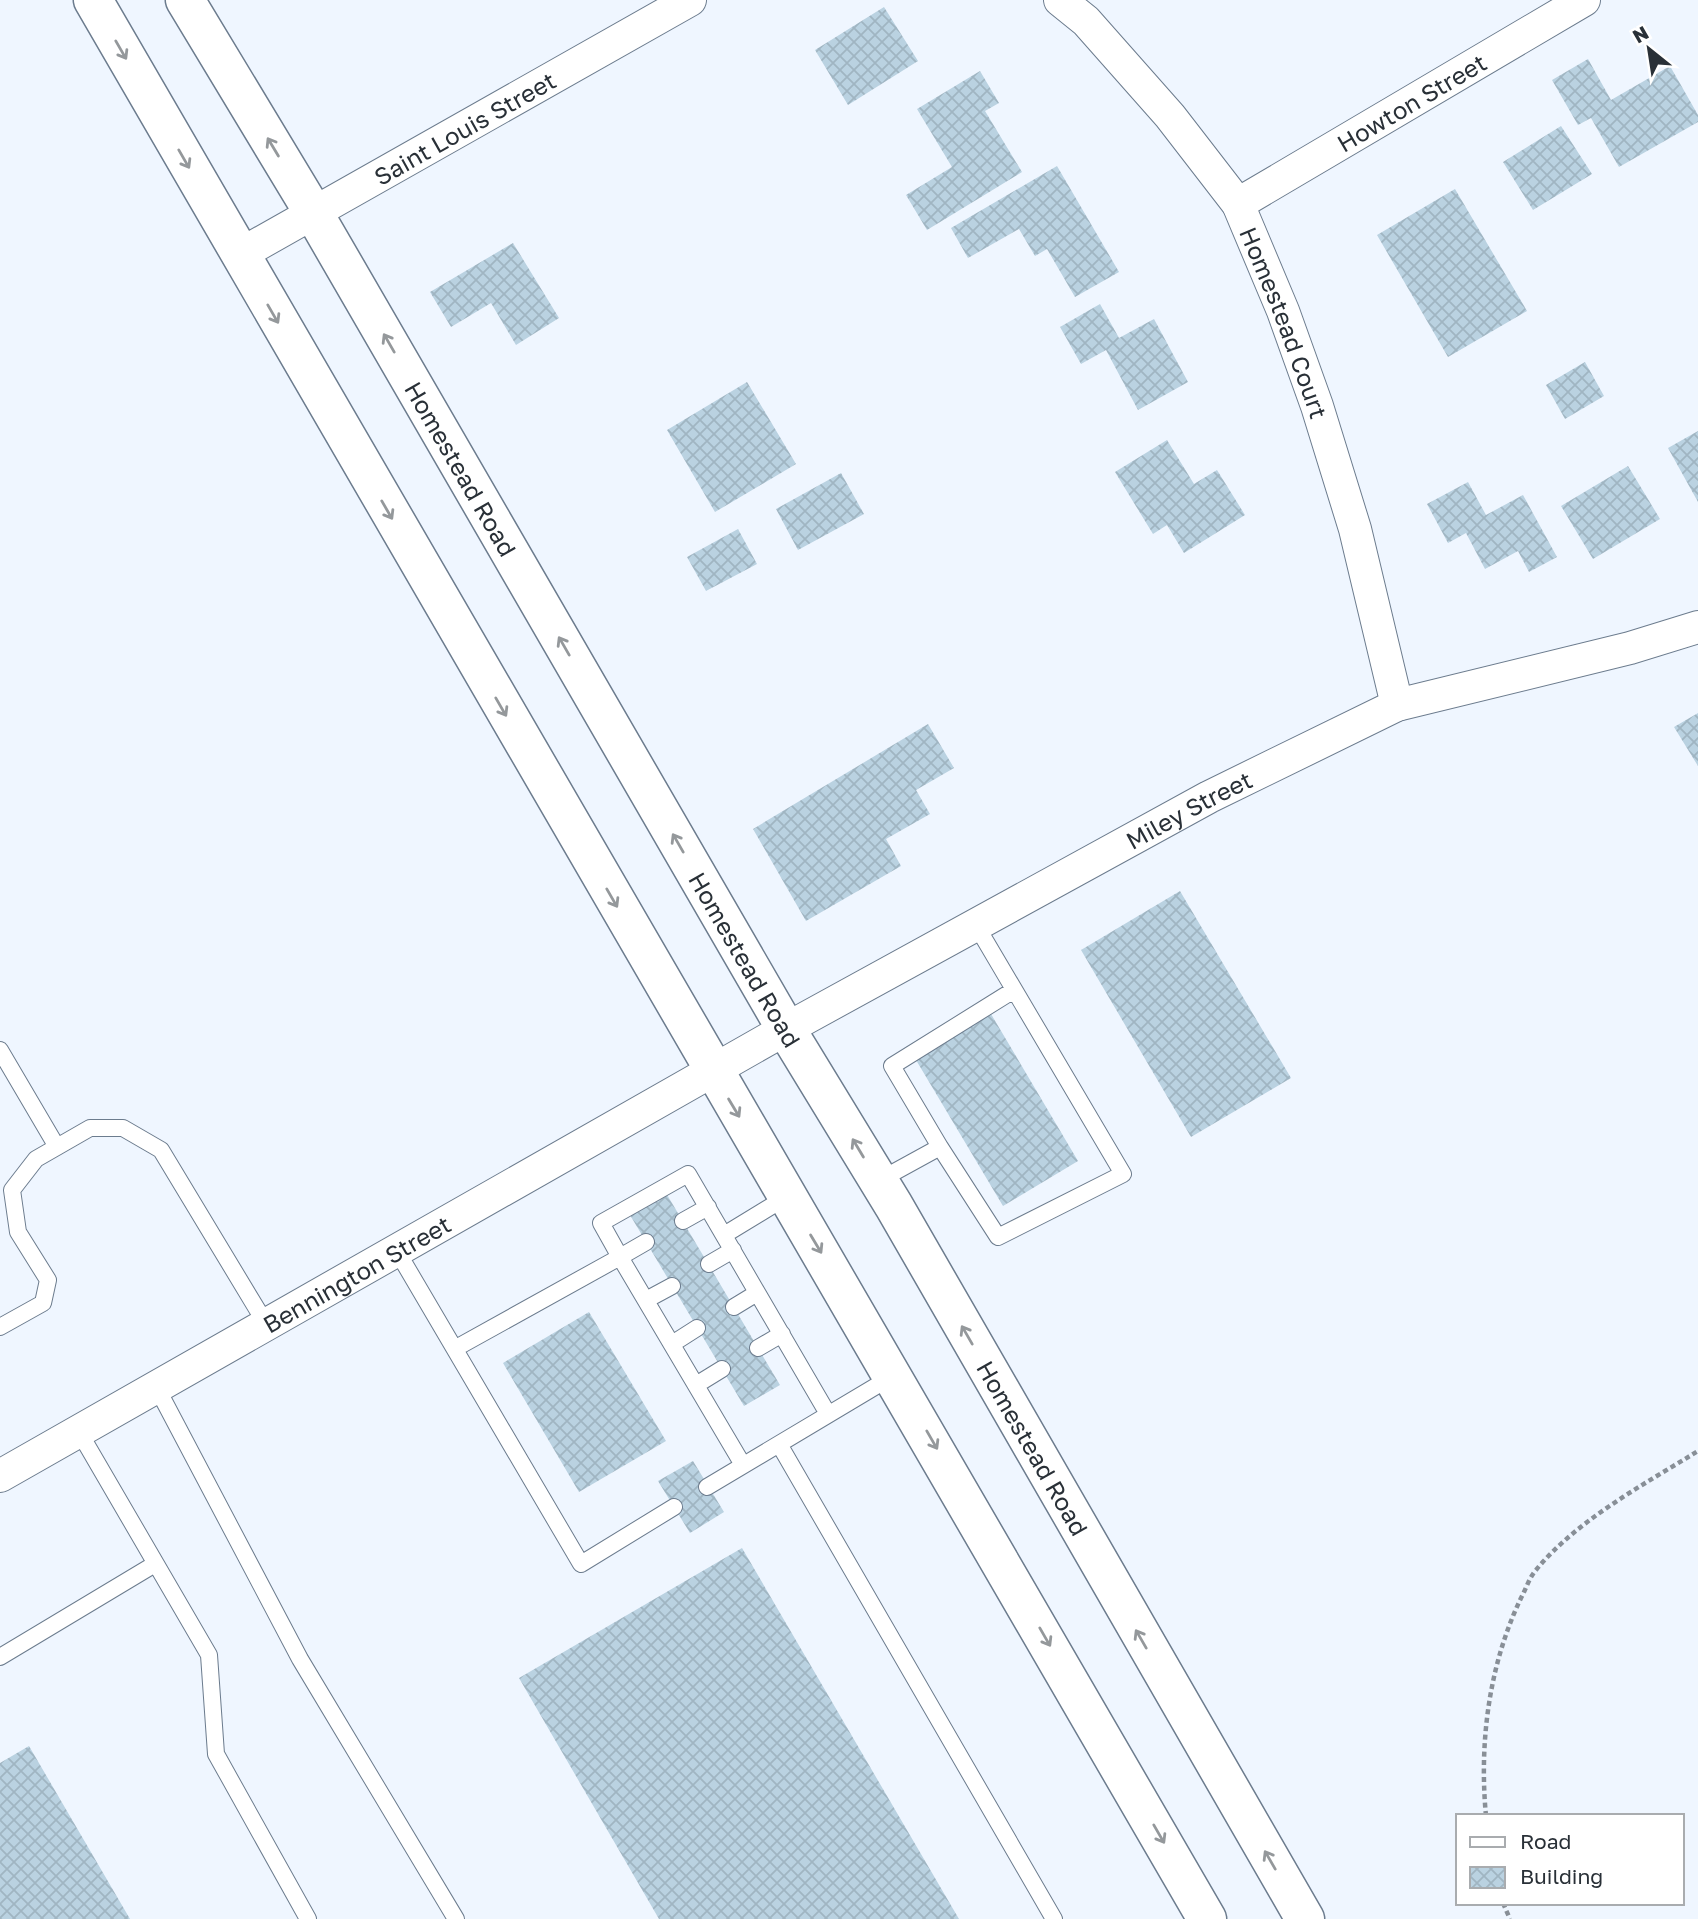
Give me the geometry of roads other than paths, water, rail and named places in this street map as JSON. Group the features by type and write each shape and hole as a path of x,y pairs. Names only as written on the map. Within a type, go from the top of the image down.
{"main road":[{"path":"93,0 713,1072 895,1375 1207,1919"},
{"name":"Homestead Road","path":"185,0 313,212 1305,1919"}],"street":[{"name":"Saint Louis Street","path":"239,255 690,0"},
{"name":"Homestead Court","path":"1060,0 1086,21 1170,116 1238,204 1283,311 1317,406 1355,529 1397,705"},
{"name":"Howton Street","path":"1238,204 1584,0"},
{"name":"Miley Street","path":"713,1072 786,1029 1209,797 1397,705 1630,648 1698,627"},
{"name":"Bennington Street","path":"0,1476 713,1072"}],"lane":[{"path":"976,925 1123,1174 998,1237 892,1066 1014,990"},
{"path":"0,1050 57,1147"},
{"path":"0,1327 43,1303 48,1280 18,1231 12,1190 36,1159 90,1128 123,1128 161,1150 266,1324"},
{"path":"878,1181 940,1147"},
{"path":"743,1465 601,1223 688,1174 828,1414"},
{"path":"724,1235 788,1196"},
{"path":"683,1221 708,1207"},
{"path":"456,1348 646,1242"},
{"path":"709,1264 733,1250"},
{"path":"397,1251 581,1564 674,1507"},
{"path":"646,1300 672,1286"},
{"path":"734,1307 758,1293"},
{"path":"672,1344 697,1328"},
{"path":"758,1348 782,1334"},
{"path":"696,1385 722,1369"},
{"path":"707,1487 895,1375"},
{"path":"156,1387 300,1660 456,1919"},
{"path":"78,1430 209,1655 216,1755 308,1919"},
{"path":"779,1444 1054,1919"},
{"path":"0,1657 155,1564"}]}
